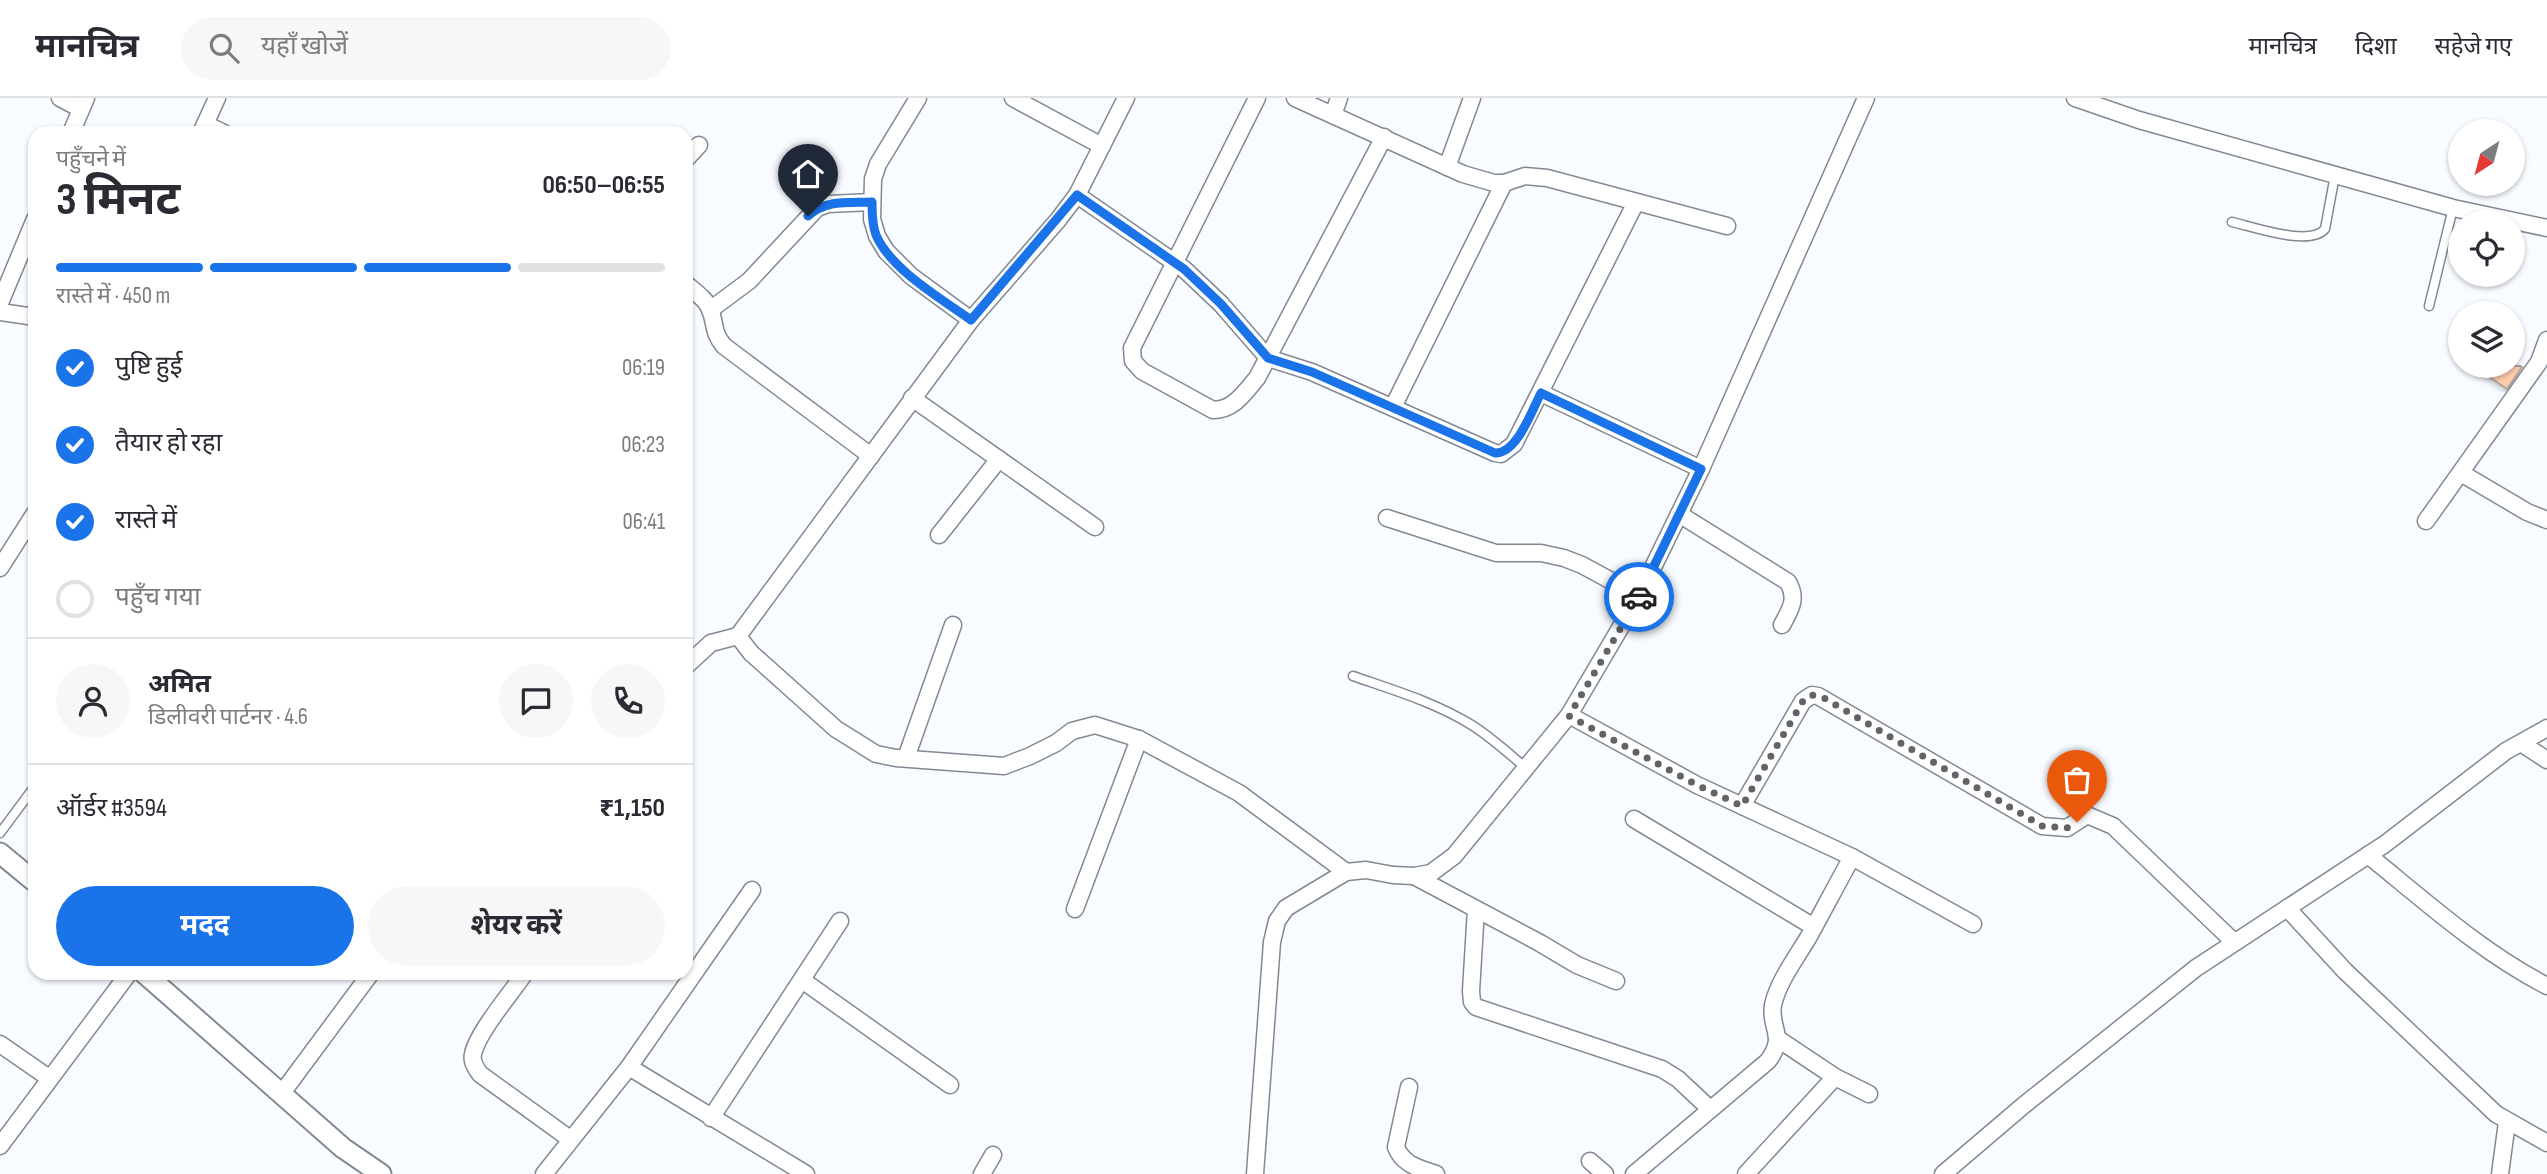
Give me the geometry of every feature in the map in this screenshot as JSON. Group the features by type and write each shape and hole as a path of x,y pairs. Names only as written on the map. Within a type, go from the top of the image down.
{"street":[{"path":"60,98 83,103 74,126"},
{"path":"204,126 217,98"},
{"path":"918,98 878,164 873,179 872,219 877,236 886,251 911,276 971,320"},
{"path":"1013,98 1102,146"},
{"path":"693,660 711,643 738,636 971,320 1077,195 1126,98"},
{"path":"1257,98 1132,348 1133,360 1142,371 1213,410 1224,410 1233,405 1257,378 1384,137"},
{"path":"1295,98 1483,181 1504,183 1525,176 1547,178 1727,226"},
{"path":"1333,115 1339,98"},
{"path":"1447,167 1472,98"},
{"path":"1255,1174 1272,942 1277,921 1286,908 1346,872 1366,870 1393,876 1431,873 1454,856 1569,716 1639,596 1701,469 1866,98"},
{"path":"2075,98 2139,120 2454,208 2547,228"},
{"path":"693,151 699,145"},
{"path":"1393,407 1504,183"},
{"path":"1077,195 1174,261 1221,304 1268,358 1312,372 1501,454 1514,444 1636,202"},
{"path":"710,310 749,281 817,208 828,204 872,202"},
{"path":"0,303 28,236"},
{"path":"693,290 710,310 717,337 724,346 871,456"},
{"path":"0,312 28,316"},
{"path":"2426,521 2539,362 2547,340"},
{"path":"1541,393 1701,469"},
{"path":"912,398 1095,527"},
{"path":"939,535 999,459"},
{"path":"2460,473 2527,512 2547,520"},
{"path":"1679,514 1788,582 1794,597 1793,605 1782,625"},
{"path":"1387,518 1496,553 1541,553 1564,558 1639,596"},
{"path":"0,568 28,524"},
{"path":"905,758 953,625"},
{"path":"738,636 751,653 845,735 876,754 1004,765 1030,756 1056,743 1072,731 1095,725 1139,739 1239,793 1346,872"},
{"path":"1742,806 1803,701 1812,695 1818,696 2042,826 2067,828 2087,815 2106,822 2234,943"},
{"path":"1569,716 1697,785 1852,857 1973,923"},
{"path":"1944,1174 2024,1105 2196,968 2368,855 2506,751 2547,728"},
{"path":"1075,909 1139,739"},
{"path":"2521,743 2547,760"},
{"path":"1634,819 1814,927"},
{"path":"0,852 28,876"},
{"path":"2368,855 2507,964 2547,986"},
{"path":"1634,1174 1775,1053 1778,1039 1772,1014 1774,1002 1784,978 1852,857"},
{"path":"1414,876 1577,965 1616,981"},
{"path":"693,975 752,890"},
{"path":"2287,908 2345,971 2507,1122 2547,1143"},
{"path":"1476,909 1471,991 1472,1002 1476,1007 1662,1069 1678,1079 1710,1110"},
{"path":"711,1118 840,921"},
{"path":"802,979 950,1085"},
{"path":"0,1146 125,980"},
{"path":"152,980 343,1148 381,1174"},
{"path":"282,1093 366,980"},
{"path":"520,980 480,1037 473,1054 473,1064 480,1074 570,1139"},
{"path":"544,1174 629,1067 689,980"},
{"path":"1778,1039 1835,1077 1869,1094"},
{"path":"0,1044 49,1078"},
{"path":"629,1067 806,1174"},
{"path":"1746,1174 1835,1077"},
{"path":"1409,1087 1396,1147 1410,1165 1436,1174"},
{"path":"2500,1174 2507,1122"},
{"path":"982,1174 993,1155"},
{"path":"1590,1161 1605,1174"}],"lane":[{"path":"2232,222 2301,238 2321,234 2325,229 2335,175"},
{"path":"2429,306 2454,208"},
{"path":"1353,676 1460,718 1489,737 1526,768"},
{"path":"0,833 28,795"}],"building":[{"path":"2491,378 2514,378 2507,389"}],"way so far":[{"path":"1639,597 1569,716 1697,785 1742,806 1803,701 1812,695 1824,698 2042,826 2067,828 2077,822"}],"route":[{"path":"808,216 817,208 828,204 872,202 872,219 877,236 886,251 911,276 971,320 1077,195 1184,269 1221,304 1268,358 1312,372 1501,454 1514,444 1541,393 1701,469 1639,597"}]}
